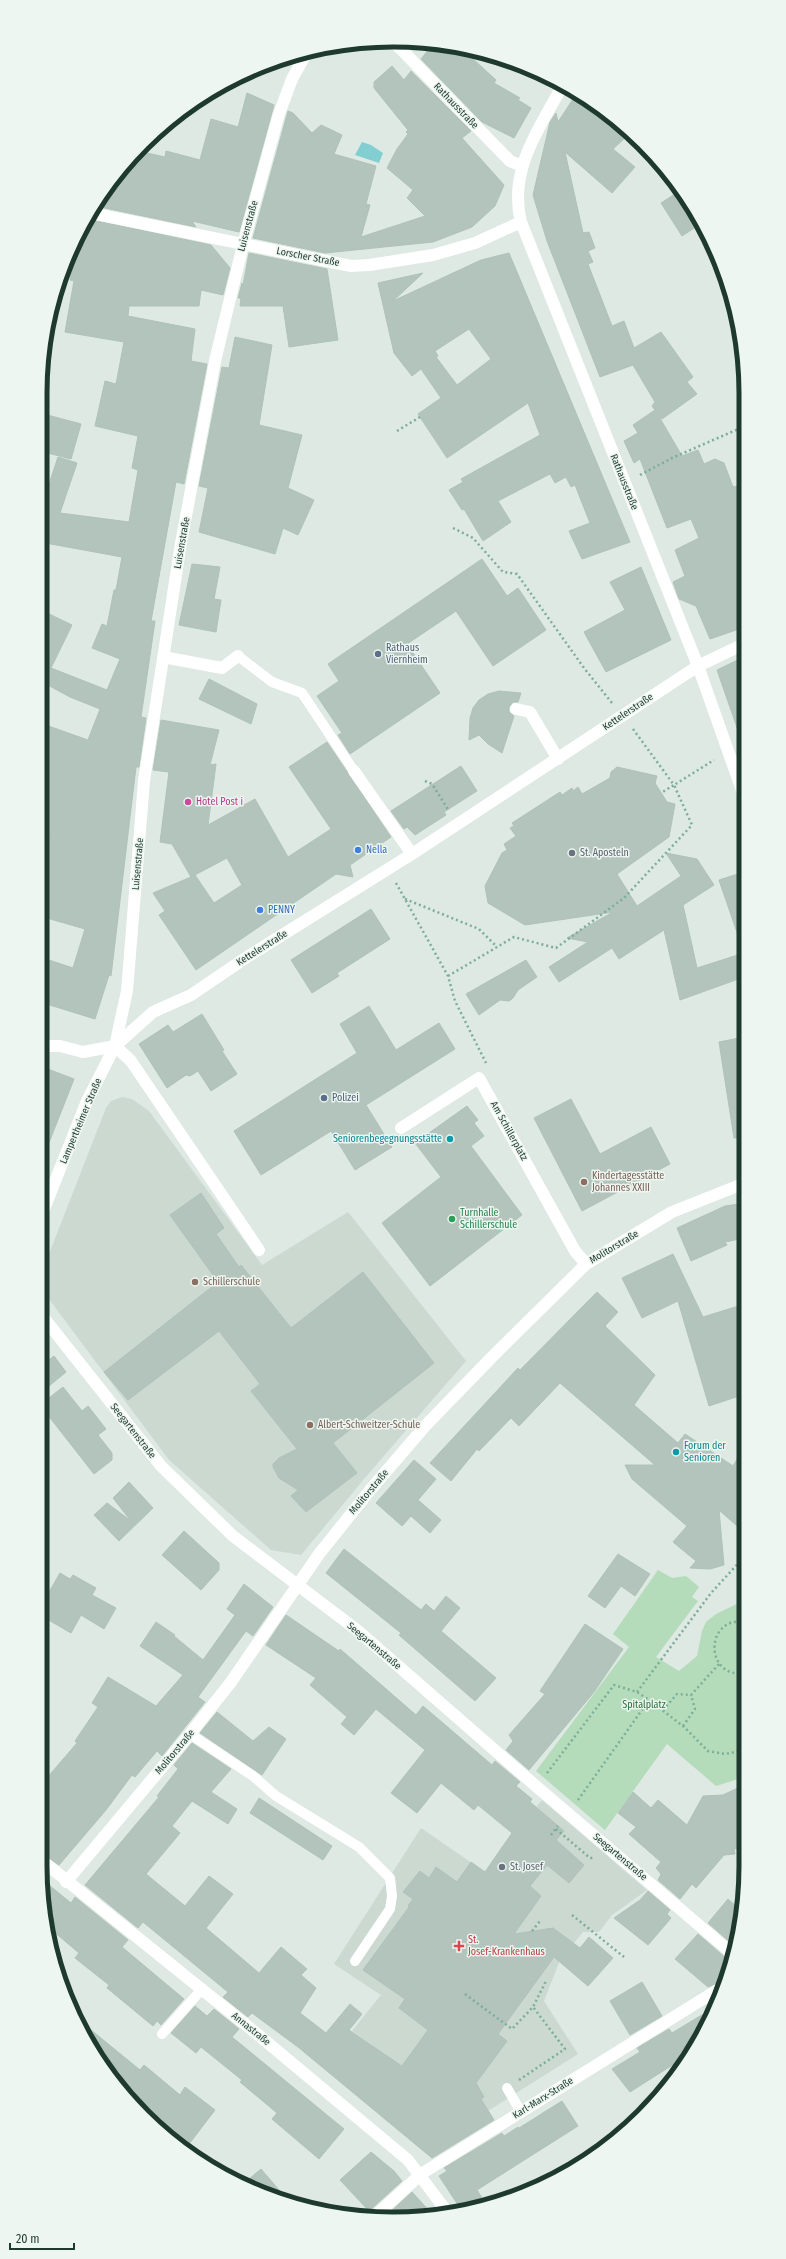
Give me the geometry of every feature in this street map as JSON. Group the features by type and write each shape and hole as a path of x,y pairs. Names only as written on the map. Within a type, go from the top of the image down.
{"street":[{"name":"Rathausstraße","path":"398,47 510,162 522,166"},
{"name":"Luisenstraße","path":"115,1046 127,991 144,781 181,543 215,361 243,244 279,114 292,79 303,59"},
{"name":"Rathausstraße","path":"560,90 533,139 522,166 516,203 521,222 624,484 698,666 739,782"},
{"name":"Lorscher Straße","path":"97,214 351,266 369,265 434,255 475,243 521,222"},
{"name":"Kettelerstraße","path":"115,1046 154,1012 191,995 247,957 412,854 698,666 739,646"},
{"path":"163,657 222,668 238,656"},
{"path":"516,709 530,712 558,758"},
{"path":"354,771 412,854"},
{"path":"47,1046 60,1046 83,1052 115,1046 131,1061 259,1250"},
{"name":"Lampertheimer Straße","path":"47,1201 87,1101 115,1046"},
{"path":"401,1128 479,1078"},
{"name":"Am Schillerplatz","path":"479,1078 575,1252 586,1264"},
{"name":"Molitorstraße","path":"66,1882 190,1734 230,1682 299,1586 324,1548 426,1425 586,1264 672,1212 739,1185"},
{"name":"Seegartenstraße","path":"47,1322 161,1466 233,1536 357,1630 537,1787 729,1949"},
{"name":"Annastraße","path":"47,1865 66,1882 202,1989 408,2160 421,2174 444,2208"},
{"name":"Karl-Marx-Straße","path":"380,2211 421,2174 716,1991"}],"lane":[{"path":"238,656 272,682 302,693 354,771"},
{"path":"190,1734 254,1776 276,1796 359,1847 390,1878 392,1896 390,1909 355,1960"},
{"path":"162,2034 202,1989"},
{"path":"507,2088 521,2112"}],"path":[{"path":"396,431 420,417"},
{"path":"624,484 672,458 739,429"},
{"path":"448,976 514,937 556,948 624,898 692,824 674,785 623,715 584,668 517,574 503,572 473,538 453,528"},
{"path":"661,792 728,751"},
{"path":"426,780 432,784 458,824"},
{"path":"388,869 448,976 455,1001 487,1062 479,1078"},
{"path":"405,899 480,929 497,947"},
{"path":"637,1692 711,1593 739,1563"},
{"path":"739,1622 732,1622 724,1626 719,1632 714,1648 719,1664 735,1674 739,1674"},
{"path":"691,1695 719,1664"},
{"path":"537,1787 614,1685 637,1692 649,1700 683,1726 708,1751 725,1754 739,1751"},
{"path":"663,1710 677,1694 691,1695"},
{"path":"683,1726 695,1709 691,1695"},
{"path":"568,1813 649,1700"},
{"path":"551,1835 556,1829"},
{"path":"572,1915 624,1957"},
{"path":"532,1931 540,1921"},
{"path":"465,1994 512,2029 533,2006 546,1981"},
{"path":"507,2088 565,2049 533,2006"}],"shaded area":[{"path":"122,1097 132,1099 149,1111 262,1265 348,1212 466,1361 364,1479 301,1555 271,1550 169,1460 47,1296 47,1259 106,1108 111,1101"},
{"name":"St. Josef-Krankenhaus","path":"542,1800 647,1890 612,1915 599,1932 583,1932 560,1960 544,2001 578,2054 488,2111 481,2099 484,2097 478,2086 445,2095 352,2031 381,1995 334,1964 421,1828 485,1872 502,1847"}],"green space":[{"name":"Spitalplatz","path":"658,1570 672,1578 686,1576 699,1587 692,1597 698,1601 656,1657 679,1671 697,1656 702,1631 706,1622 716,1614 739,1603 739,1777 716,1786 667,1744 605,1830 536,1771 629,1647 613,1634"}],"water":[{"path":"362,142 371,145 383,153 379,163 355,155"}],"building":[{"path":"429,49 470,56 496,80 494,83 520,98 518,100 531,108 514,138 482,122 421,59"},
{"path":"392,66 404,80 411,71 471,131 462,138 504,185 495,206 472,227 433,242 325,253 253,238 288,111 293,113 312,133 321,125 342,135 334,154 376,166 366,204 370,205 361,237 425,216 407,198 413,190 387,168 397,149 408,134 406,132 408,130 374,88 374,82"},
{"path":"247,93 274,105 239,232 192,221 196,227 101,207 118,182 144,152 165,157 166,151 200,160 211,119 238,127"},
{"path":"574,98 604,118 626,137 613,149 635,167 612,193 565,152 583,233 589,232 595,248 588,251 593,262 588,264 612,326 624,321 634,348 661,332 693,377 687,382 697,394 662,419 657,413 682,456 698,450 704,464 715,459 724,463 733,487 738,486 739,489 739,629 710,639 696,606 679,599 673,582 685,576 675,550 699,538 691,519 667,528 640,459 634,463 624,441 638,433 633,425 655,410 652,406 655,402 633,365 600,377 547,241 533,195 550,122 556,113 558,122"},
{"path":"676,193 696,227 682,236 661,203"},
{"path":"93,220 211,245 230,268 223,295 201,290 199,306 129,306 128,316 195,329 191,361 207,364 184,484 176,482 151,621 155,621 141,717 146,718 139,767 136,767 111,976 109,975 95,1019 47,1004 47,959 73,968 85,929 47,918 47,841 49,834 47,833 47,725 88,740 100,709 70,697 47,685 47,613 72,625 51,668 107,690 120,659 92,648 102,624 107,626 122,557 47,543 47,490 58,457 77,463 60,513 129,522 138,470 132,468 138,436 95,426 105,381 116,384 124,342 65,332 74,281 70,280 74,264 72,263 73,261"},
{"path":"249,253 327,269 338,340 289,347 283,306 240,306 241,298 238,298 242,283 243,285"},
{"path":"509,253 630,542 582,559 569,531 590,523 575,485 571,487 566,477 555,483 550,474 498,501 511,522 483,541 464,509 462,510 449,490 463,482 461,479 540,435 528,403 447,458 418,414 441,398 421,369 412,376 394,353 378,283 423,273 393,301 481,260","holes":["469,329 491,359 457,385 436,357 438,356 435,351"]},
{"path":"235,337 272,345 259,425 302,435 288,488 314,500 298,535 283,528 275,554 199,532 208,488 199,486 222,367 229,368"},
{"path":"47,415 81,424 71,459 47,453"},
{"name":"Rathaus Viernheim","path":"482,559 507,596 518,588 546,630 493,666 456,611 407,644 440,693 350,754 338,735 342,733 317,696 339,681 328,664"},
{"path":"192,564 220,567 214,599 221,600 216,632 179,625"},
{"path":"641,567 671,640 606,672 584,632 625,610 610,582"},
{"path":"739,659 739,733 717,670"},
{"path":"209,679 257,704 251,724 199,699"},
{"path":"499,691 521,693 518,702 513,702 509,707 509,712 514,716 502,753 488,744 479,735 469,740 470,718 473,708 479,700 488,694"},
{"path":"161,720 219,730 210,765 216,764 208,825 255,799 288,857 331,829 289,767 327,742 391,837 350,865 353,877 336,874 196,970 159,915 165,911 153,893 191,877 172,844 160,842 169,772 153,770","holes":["227,858 242,885 214,903 195,875 191,877"]},
{"path":"461,766 477,791 444,812 446,815 415,835 407,827 404,829 391,811"},
{"path":"617,767 657,776 655,783 667,802 675,804 669,837 617,874 637,906 681,876 666,853 697,859 714,885 683,905 697,968 739,955 739,979 680,1000 664,930 619,959 612,948 559,982 549,967 588,942 567,938 613,912 525,925 488,903 485,886 502,853 507,850 504,844 516,836 510,828 514,826 512,823 560,792 562,795 572,788 573,791 578,787 582,794 610,778 611,772"},
{"path":"739,874 739,938 719,880"},
{"path":"371,909 390,939 337,973 339,976 312,993 291,960"},
{"path":"526,960 537,977 518,990 509,1001 500,1000 479,1015 466,994"},
{"name":"Polizei","path":"369,1006 396,1050 439,1023 455,1049 366,1105 392,1147 355,1170 331,1131 261,1175 234,1131 357,1053 340,1024"},
{"path":"202,1014 224,1050 222,1051 237,1074 211,1091 198,1071 190,1076 186,1075 167,1088 139,1044 168,1025 173,1032"},
{"path":"739,1038 739,1138 734,1138 719,1042"},
{"path":"47,1069 74,1079 47,1148"},
{"path":"571,1099 600,1154 651,1127 670,1164 582,1211 534,1118"},
{"name":"Turnhalle Schillerschule","path":"467,1106 478,1120 474,1123 484,1136 471,1146 522,1215 430,1286 382,1223 441,1177 415,1143"},
{"path":"201,1193 224,1228 216,1234 239,1267 241,1265 291,1328 363,1272 434,1363 333,1443 357,1473 306,1512 291,1496 298,1490 279,1478 273,1467 273,1464 279,1458 297,1449 251,1391 260,1384 219,1331 128,1400 104,1372 218,1282 170,1215"},
{"path":"739,1204 739,1239 725,1242 727,1245 691,1261 677,1228 725,1206"},
{"path":"673,1254 703,1317 739,1306 739,1396 709,1406 678,1301 642,1318 622,1278"},
{"name":"Forum der Senioren","path":"597,1292 618,1312 605,1326 655,1375 634,1405 678,1443 685,1434 733,1466 739,1456 739,1528 719,1510 724,1565 710,1569 690,1568 696,1561 673,1542 687,1526 632,1479 625,1465 655,1465 560,1383 519,1426 511,1418 479,1451 477,1449 451,1481 430,1463 518,1368 520,1370"},
{"path":"54,1356 66,1372 49,1386 47,1384 47,1362"},
{"path":"63,1387 82,1411 88,1406 106,1429 98,1435 112,1453 112,1460 94,1474 47,1414 47,1400"},
{"path":"414,1460 436,1479 418,1500 441,1520 430,1533 411,1516 402,1526 376,1503"},
{"path":"129,1482 153,1508 119,1541 94,1515 107,1503 131,1521 113,1498"},
{"path":"184,1531 219,1563 219,1570 201,1590 162,1555"},
{"path":"344,1549 421,1610 426,1604 434,1611 446,1596 460,1608 441,1631 496,1678 475,1701 399,1635 401,1633 326,1573"},
{"path":"618,1554 650,1574 635,1596 621,1586 605,1608 588,1596"},
{"path":"60,1573 70,1579 73,1575 96,1588 92,1595 116,1608 104,1629 81,1615 71,1633 47,1619 47,1596"},
{"path":"244,1584 273,1607 253,1636 246,1631 198,1697 205,1702 162,1756 157,1751 135,1777 132,1775 106,1810 59,1865 47,1857 47,1778 77,1743 75,1741 98,1707 92,1703 108,1677 156,1706 183,1675 140,1646 156,1622 175,1635 174,1636 203,1660 235,1615 227,1609"},
{"path":"286,1615 339,1651 340,1649 416,1715 423,1706 492,1765 495,1761 520,1782 516,1786 532,1799 530,1802 564,1831 556,1840 584,1865 569,1883 547,1865 530,1886 541,1896 514,1934 553,1928 580,1948 589,1937 613,1958 588,1986 554,1957 498,2034 507,2041 476,2083 484,2097 481,2099 494,2120 432,2158 298,2047 252,2013 248,2017 223,1997 228,1992 143,1922 138,1928 85,1885 159,1797 157,1796 178,1769 174,1765 192,1743 231,1769 211,1792 237,1809 228,1824 192,1801 172,1826 180,1833 146,1874 185,1906 209,1876 233,1894 206,1928 259,1973 281,1947 307,1969 301,1975 316,1988 300,2013 326,2033 350,2004 362,2014 349,2030 402,2066 428,2030 399,2008 405,1999 363,1970 409,1907 408,1906 413,1899 403,1892 420,1871 429,1878 436,1867 457,1882 471,1862 485,1872 512,1833 478,1805 474,1810 441,1783 417,1813 391,1793 425,1750 376,1709 354,1735 341,1724 347,1717 310,1685 316,1678 266,1645"},
{"path":"585,1624 623,1649 594,1692 529,1770 506,1750 513,1741 509,1735 545,1694 540,1691"},
{"path":"217,1712 253,1741 269,1727 286,1739 262,1775 200,1733"},
{"path":"739,1787 739,1848 734,1849 735,1854 724,1855 696,1888 692,1884 680,1899 658,1880 661,1874 656,1868 661,1862 629,1834 636,1827 618,1813 633,1792 651,1808 658,1800 687,1825 703,1796 723,1795"},
{"path":"259,1798 332,1846 323,1860 250,1813"},
{"path":"48,1884 71,1903 75,1897 128,1940 122,1947 184,1999 161,2025 157,2021 153,2026 107,1988 109,1985 75,1958 79,1953 54,1931"},
{"path":"648,1891 670,1910 667,1914 671,1918 648,1945 614,1918 640,1900"},
{"path":"728,1899 736,1907 730,1942 708,1923"},
{"path":"698,1934 726,1958 719,1982 708,1987 675,1959"},
{"path":"642,1982 662,2016 630,2035 610,2001"},
{"path":"195,2006 207,2016 214,2009 239,2029 232,2037 344,2129 319,2159 272,2119 277,2113 240,2082 242,2080 201,2047 196,2053 171,2033"},
{"path":"706,2012 693,2039 675,2066 674,2064 630,2092 612,2069 640,2052 637,2048 669,2029 672,2033"},
{"path":"87,2026 140,2070 144,2065 180,2095 185,2087 215,2110 188,2145 148,2111 118,2077 93,2039"},
{"path":"562,2101 578,2126 477,2190 483,2200 458,2205 439,2176 447,2171 444,2168 502,2133 504,2136 518,2127 519,2128"},
{"path":"371,2152 394,2171 402,2181 369,2211 340,2180"},
{"path":"261,2169 283,2194 261,2186 248,2180"},
{"path":"412,2192 428,2210 416,2211 391,2212"}],"place":[{"name":"Rathaus Viernheim","path":"378,654"},
{"name":"Hotel Post i","path":"188,802"},
{"name":"Nella","path":"358,850"},
{"name":"St. Aposteln","path":"572,853"},
{"name":"PENNY","path":"260,910"},
{"name":"Polizei","path":"324,1098"},
{"name":"Seniorenbegegnungsstätte","path":"450,1139"},
{"name":"Kindertagesstätte Johannes XXIII","path":"584,1182"},
{"name":"Turnhalle Schillerschule","path":"452,1219"},
{"name":"Schillerschule","path":"195,1282"},
{"name":"Albert-Schweitzer-Schule","path":"310,1425"},
{"name":"Forum der Senioren","path":"676,1452"},
{"name":"St. Josef","path":"502,1867"},
{"name":"St. Josef-Krankenhaus","path":"459,1946"}]}
